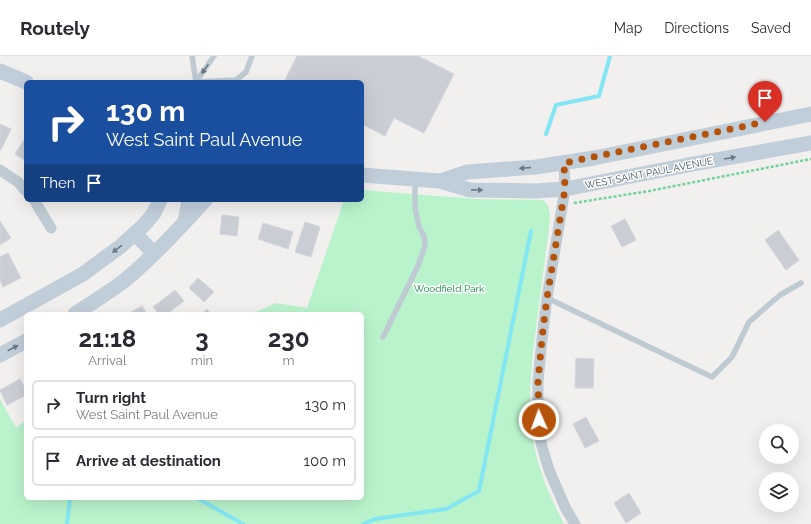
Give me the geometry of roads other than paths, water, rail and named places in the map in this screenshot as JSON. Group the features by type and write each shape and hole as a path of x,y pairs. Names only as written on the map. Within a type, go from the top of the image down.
{"main road":[{"path":"0,71 24,81"},
{"name":"WEST SAINT PAUL AVENUE","path":"440,181 467,172 564,163 811,114"},
{"name":"WEST SAINT PAUL AVENUE","path":"364,175 440,181 470,190 536,191 565,189 811,143"},
{"path":"0,320 83,274 121,246 145,224 154,213 159,202"},
{"path":"184,222 188,202"},
{"path":"78,312 123,281 154,253 203,202"},
{"path":"134,234 154,253"},
{"path":"0,355 24,342"}],"street":[{"path":"564,163 565,189 547,298 538,381 538,408 541,443 549,470 574,524"},
{"path":"0,170 18,182 24,189"},
{"path":"35,202 51,228"}],"lane":[{"path":"192,56 196,80"},
{"path":"197,80 214,56"},
{"path":"236,80 246,72 252,56"},
{"path":"382,337 416,268 425,246 424,236 419,227 414,208 415,180"},
{"path":"547,298 712,377 732,357 749,322 780,295 801,283"}],"waterway":[{"path":"546,134 556,105 599,96 610,56"},
{"path":"363,524 375,519 446,509 479,491 531,231"},
{"path":"67,524 70,500"},
{"path":"201,500 243,524"}],"park label":[{"name":"Woodfield Park","path":"449,288"}]}
